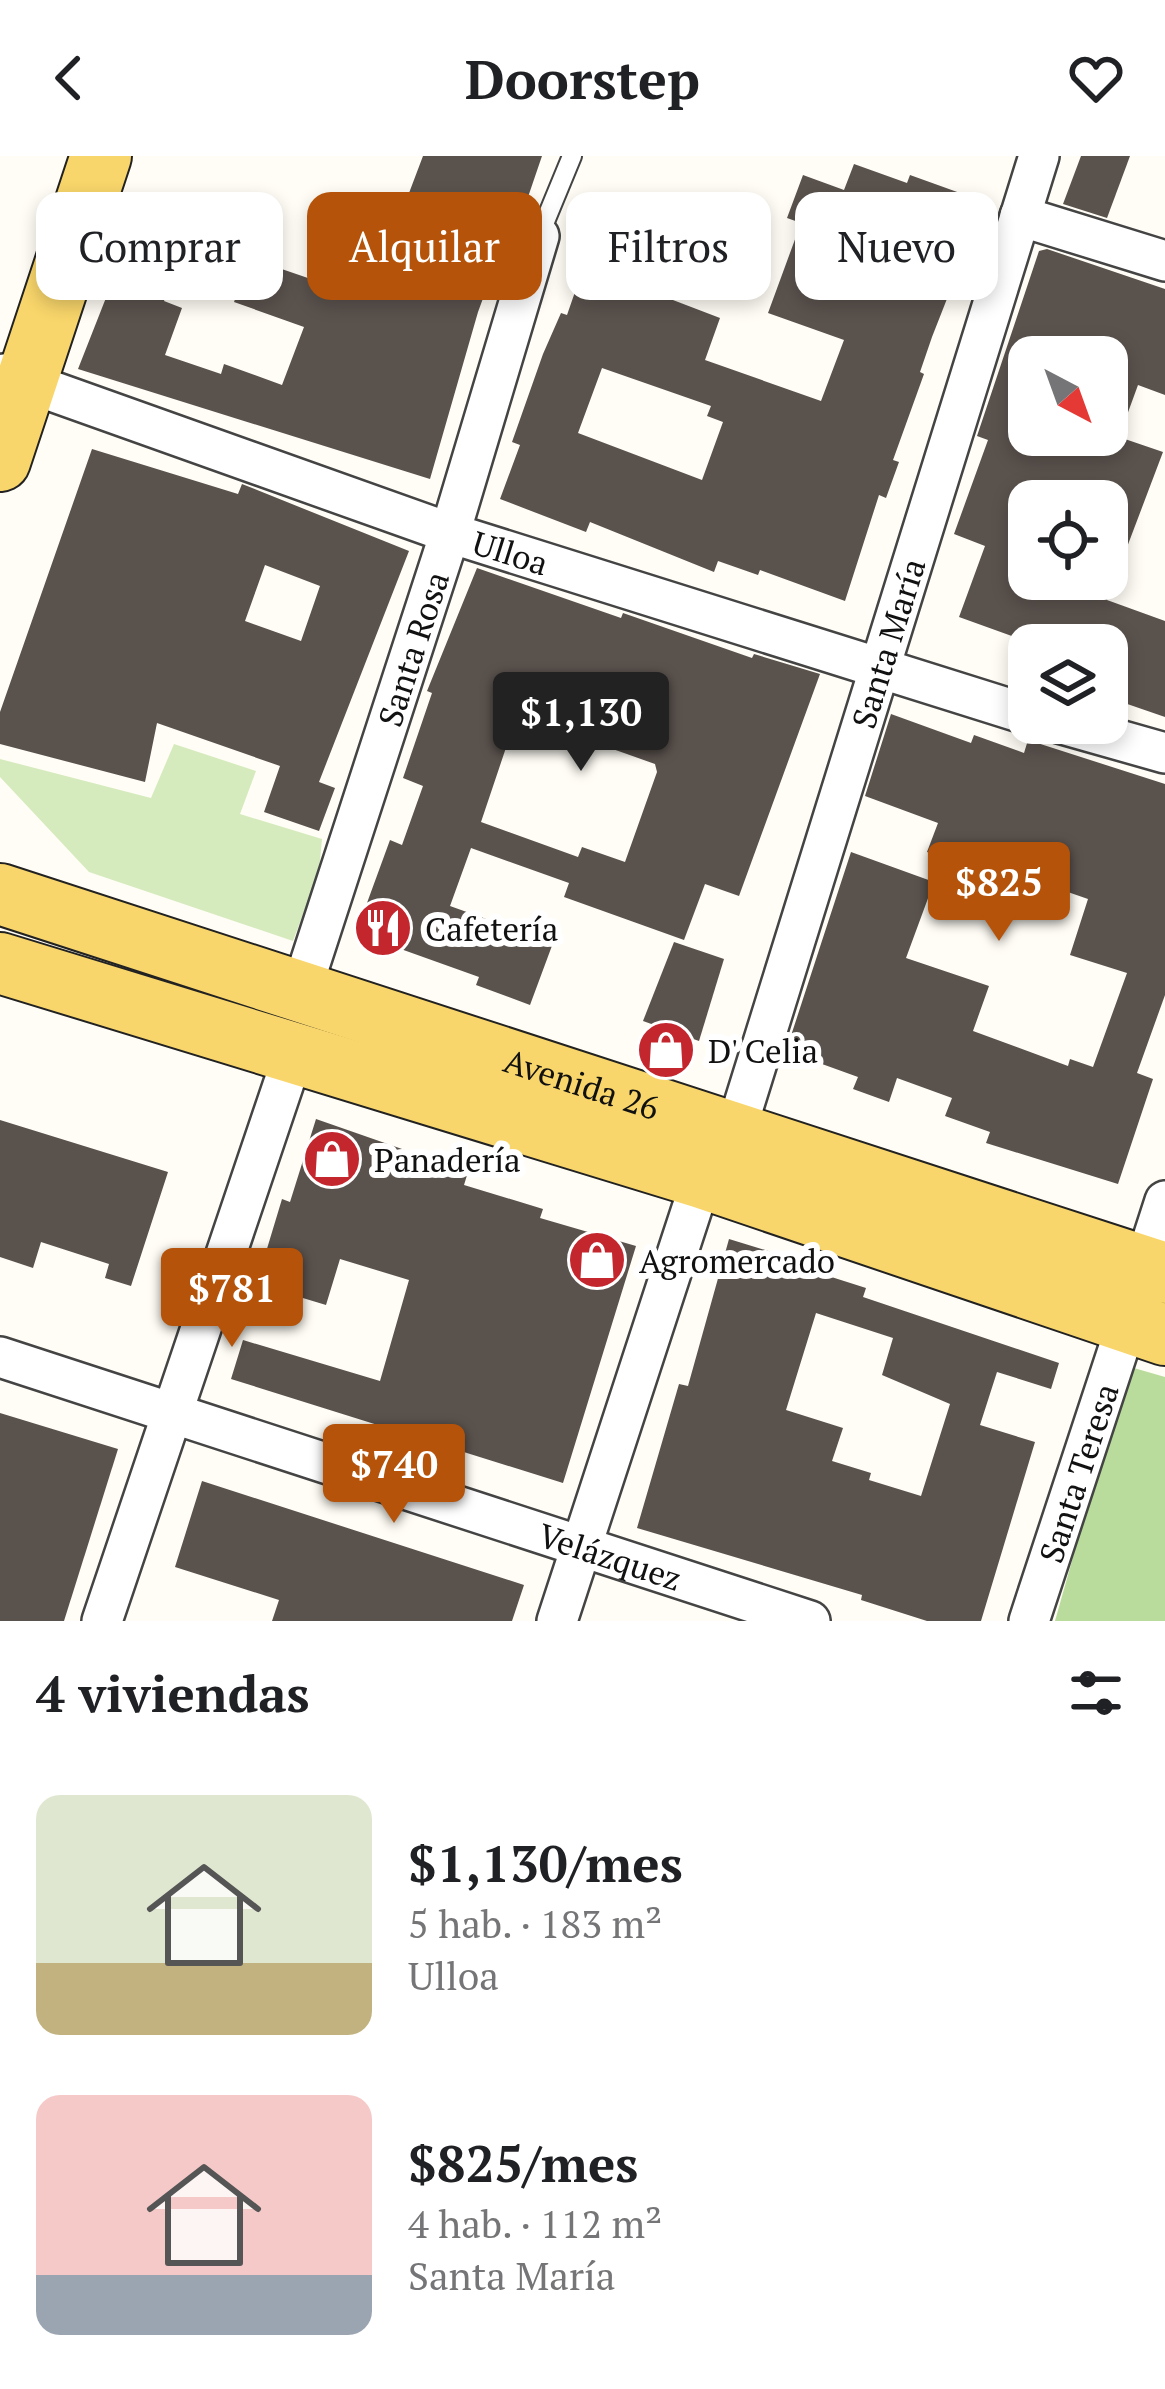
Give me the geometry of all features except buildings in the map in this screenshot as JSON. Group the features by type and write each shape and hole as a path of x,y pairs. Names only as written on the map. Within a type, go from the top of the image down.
{"main road":[{"path":"0,461 14,377 101,156"},
{"path":"0,852 70,915"},
{"name":"Avenida 26","path":"0,895 1154,1269"},
{"name":"Avenida 26","path":"0,963 702,1178 1146,1329"}],"street":[{"name":"Santa María","path":"736,1130 1039,156"},
{"path":"1020,216 1165,261"},
{"name":"Santa Rosa","path":"301,991 450,533 520,300"},
{"name":"Ulloa","path":"14,377 450,533 1008,709"},
{"path":"1128,743 1165,753"},
{"path":"102,1621 293,1056"},
{"path":"557,1621 702,1178"},
{"path":"1154,1269 1165,1201"},
{"name":"Santa Teresa","path":"1029,1621 1146,1329"},
{"name":"Velázquez","path":"0,1357 172,1410 580,1550 811,1621"}],"lane":[{"path":"542,229 572,156"}],"green space":[{"path":"174,744 256,771 240,814 322,839 319,871 293,941 89,872 0,777 0,759 151,798"},
{"path":"1127,1366 1165,1377 1165,1621 1055,1621"}],"place":[{"name":"Cafetería","path":"383,928"},
{"name":"D' Celia","path":"666,1050"},
{"name":"Panadería","path":"332,1159"},
{"name":"Agromercado","path":"597,1260"}]}
